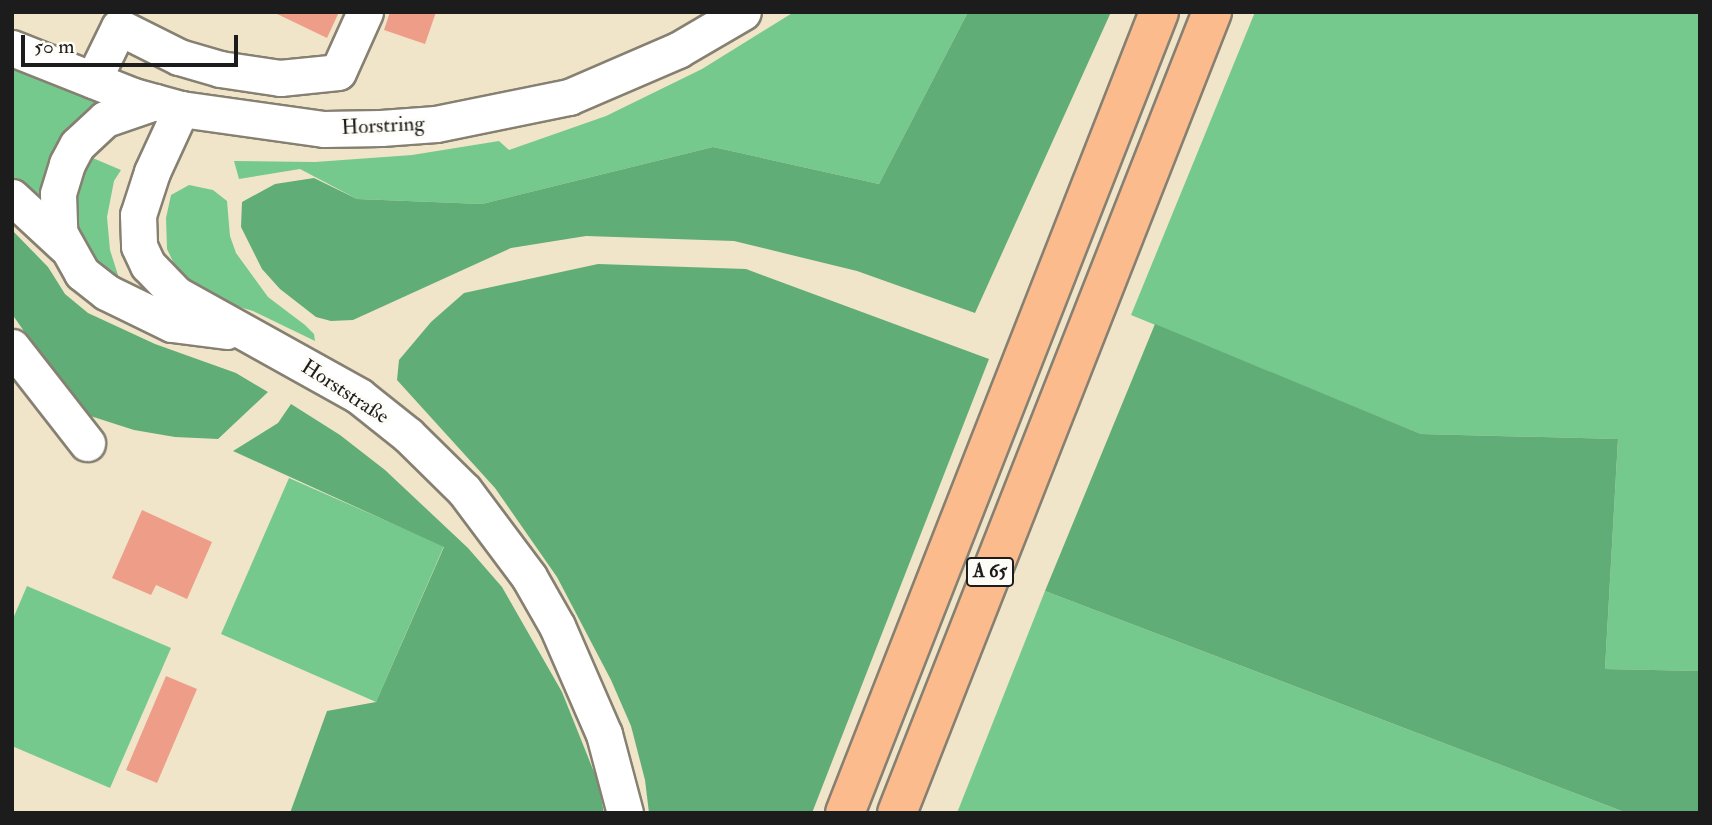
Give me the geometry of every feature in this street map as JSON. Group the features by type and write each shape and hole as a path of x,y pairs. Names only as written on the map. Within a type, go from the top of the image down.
{"highway":[{"name":"A 65","path":"845,813 1159,12"},
{"name":"A 65","path":"897,813 1102,286 1213,12"}],"street":[{"path":"93,80 119,27 179,57 220,69 280,78 338,72 365,12"},
{"name":"Horstring","path":"12,48 93,80 168,105 324,129 436,124 569,97 678,50 743,12"},
{"path":"168,105 179,57"},
{"name":"Horststraße","path":"65,246 57,222 57,202 62,178 77,145 105,119 168,105 138,215 139,246 148,265 163,284 245,334 338,382 385,415 438,462 499,534 529,577 557,626 604,734 625,813"},
{"name":"Horststraße","path":"12,197 65,246 91,281 141,310 172,324 245,334"},
{"path":"12,347 87,443"}],"green space":[{"path":"794,12 968,12 879,184 713,147 482,204 357,199 300,169 239,179 234,161 315,162 412,155 499,141 509,150 606,116 702,69"},
{"path":"968,12 1111,12 975,313 857,271 734,241 586,236 511,248 353,320 331,321 316,317 280,289 262,269 241,227 242,202 275,184 314,178 357,199 482,204 713,147 879,184"},
{"path":"1255,12 1700,12 1700,671 1605,669 1618,439 1421,434 1131,315"},
{"path":"12,49 93,80 115,115 57,212 12,197"},
{"path":"88,156 121,170 114,181 107,217 110,250 118,275 115,282 111,283 73,235 70,194"},
{"path":"189,185 213,190 227,201 230,236 236,253 268,297 305,325 314,334 315,341 253,311 205,297 176,268 167,249 166,218 171,195"},
{"path":"12,230 48,267 65,294 88,313 155,344 236,373 268,392 218,439 175,437 134,430 81,413 12,314"},
{"path":"598,264 746,269 989,359 812,813 649,813 645,780 631,726 611,680 557,577 495,488 397,380 399,360 431,322 464,293"},
{"path":"1155,324 1421,434 1618,439 1605,669 1700,671 1700,813 1627,813 1045,591"},
{"path":"291,404 340,435 385,470 468,548 502,587 562,692 598,782 604,813 290,813 327,711 376,702 444,547 233,451 278,423"},
{"path":"289,478 444,546 376,702 221,634"},
{"path":"27,586 171,648 110,788 12,746 12,621"},
{"path":"1045,591 1627,813 957,813"}],"building":[{"path":"273,12 339,12 327,38"},
{"path":"390,12 436,12 425,44 384,30"},
{"path":"142,510 212,542 187,599 156,585 151,595 112,578"},
{"path":"166,676 197,689 157,783 126,770"}]}
